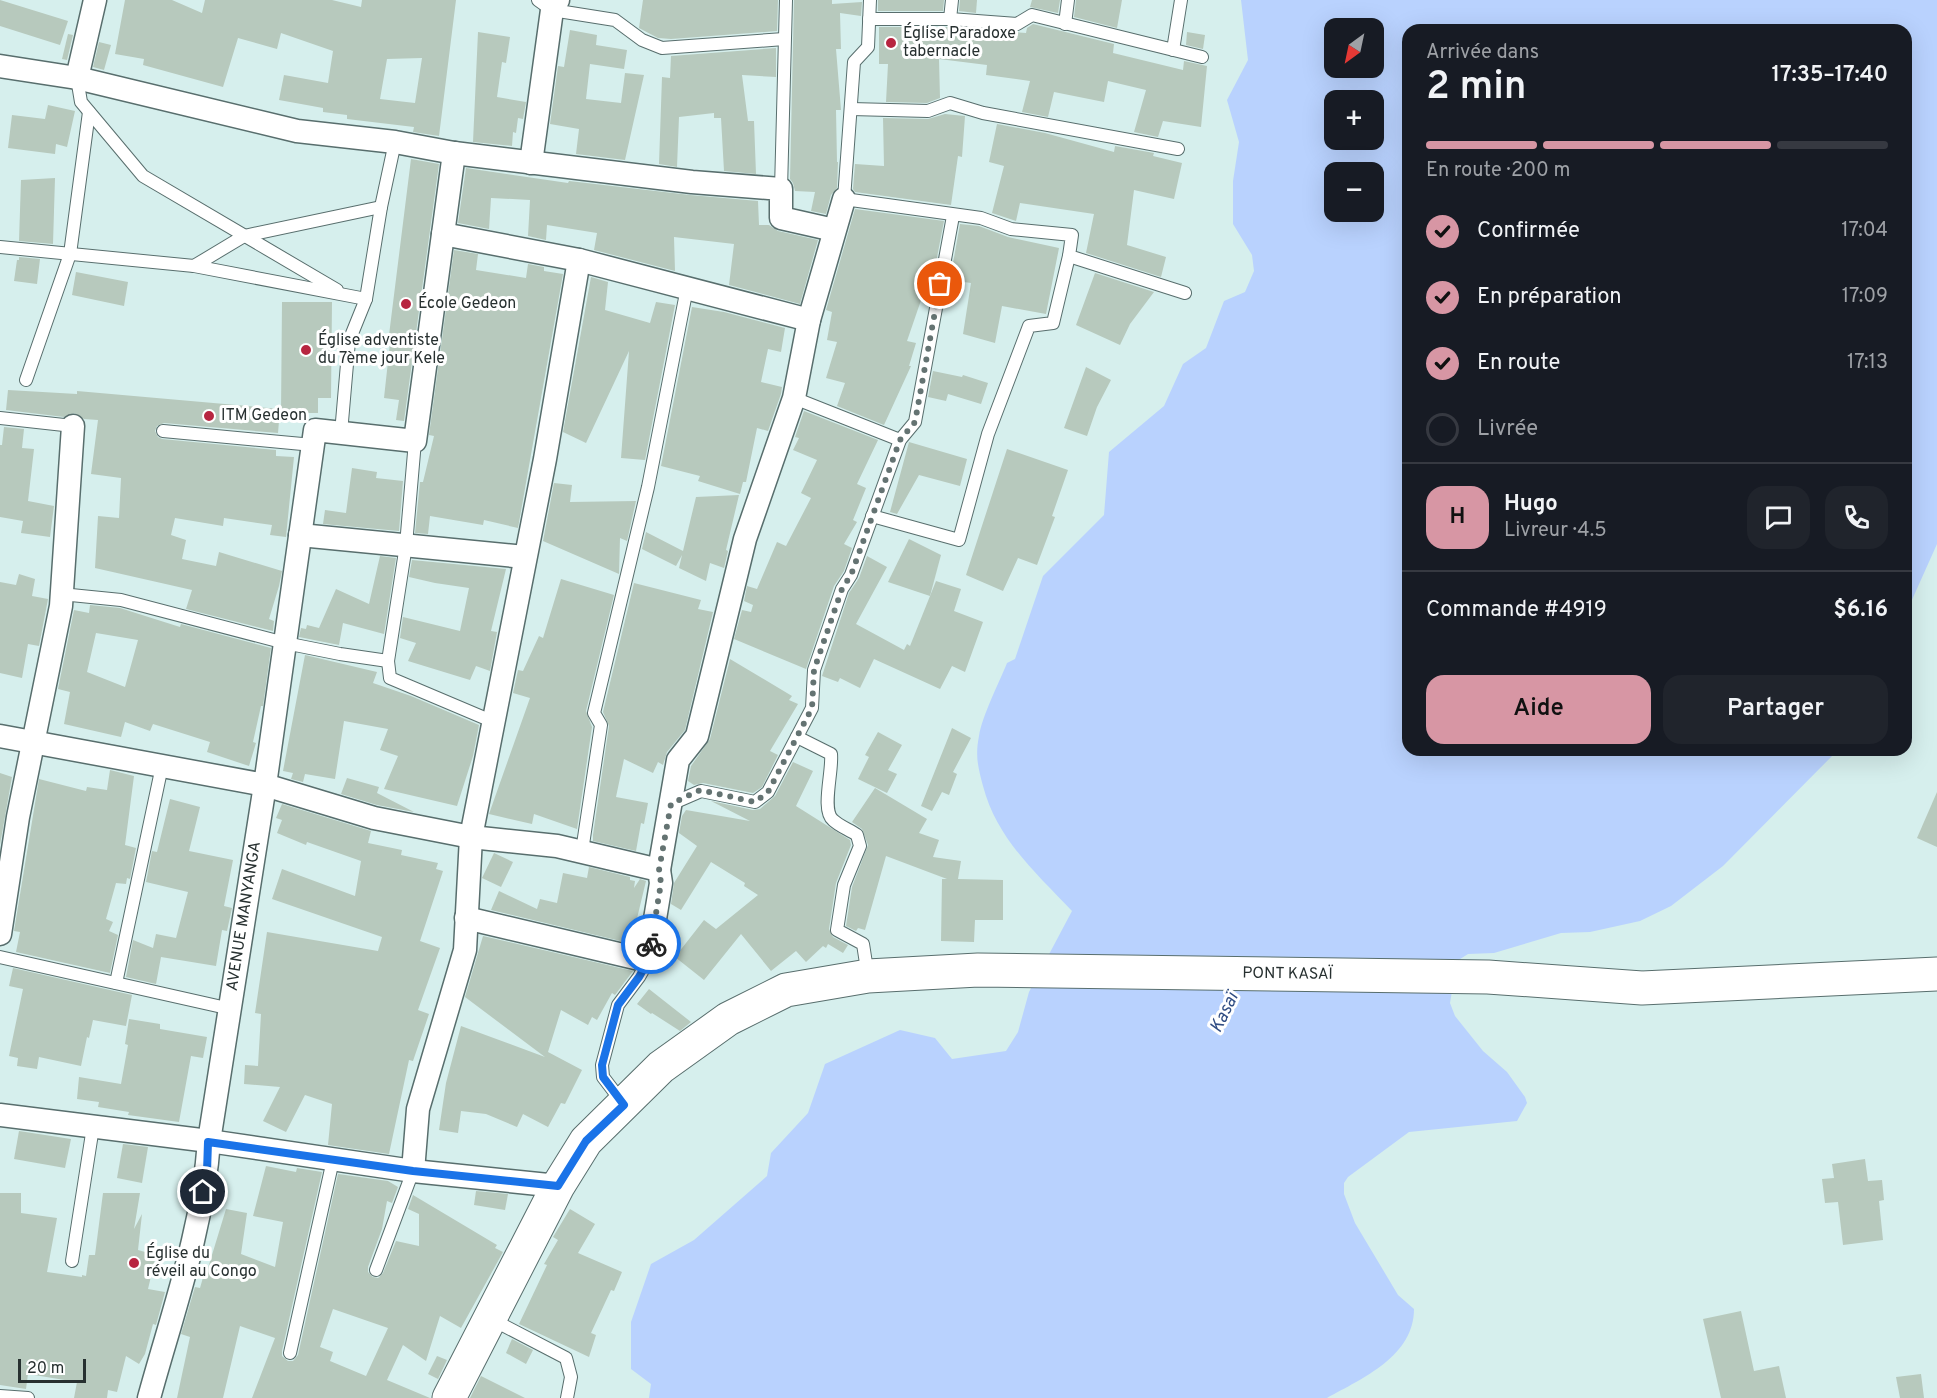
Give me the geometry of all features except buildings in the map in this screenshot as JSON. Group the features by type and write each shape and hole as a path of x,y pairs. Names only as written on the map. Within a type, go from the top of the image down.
{"main road":[{"name":"PONT KASAÏ","path":"449,1398 558,1186 586,1141 661,1068 728,1019 786,990 868,976 978,970 1488,977 1642,988 1937,974"}],"street":[{"path":"77,78 95,0"},
{"path":"531,163 549,3"},
{"path":"0,66 77,78 297,131 395,142 454,153 531,163 692,182 781,189 781,218 834,230"},
{"path":"314,438 341,433 415,441 454,153"},
{"path":"466,918 648,961 661,883 659,870 678,759 697,736 745,539 794,398 809,320 844,199"},
{"path":"443,234 579,260 809,320"},
{"path":"413,1171 417,1108 465,950 471,837 545,459 579,260"},
{"path":"0,934 18,817 61,606 73,426"},
{"name":"AVENUE MANYANGA","path":"149,1398 195,1232 207,1172 208,1142 265,785 314,438"},
{"path":"300,535 525,557"},
{"path":"0,736 265,785 374,818 471,837 557,846 659,870"},
{"path":"0,1115 413,1171 558,1186"}],"lane":[{"path":"781,189 786,0"},
{"path":"870,0 868,47 854,62 844,199 953,216 981,218 1011,229 1072,235 1053,323 1029,326 988,434 959,540 872,516"},
{"path":"950,19 952,0"},
{"path":"1065,24 1068,0"},
{"path":"1173,50 1181,0"},
{"path":"549,3 615,20 642,40 662,48 784,39"},
{"path":"869,19 950,19 1017,24 1032,15 1202,57"},
{"path":"77,78 81,102 142,176 345,296"},
{"path":"851,109 928,111 950,102 983,113 1178,149"},
{"path":"26,380 70,254 89,112"},
{"path":"341,433 349,341 366,299 381,207 395,142"},
{"path":"194,266 244,236 381,207"},
{"path":"671,804 700,790 755,802 768,792 812,708 814,670 842,589 851,575 900,440 915,422 953,216"},
{"path":"0,247 194,266 366,299"},
{"path":"1069,256 1185,293"},
{"path":"582,851 602,725 594,713 648,487 687,288"},
{"path":"794,398 900,440"},
{"path":"0,418 73,426"},
{"path":"163,431 314,438"},
{"path":"415,441 406,545 388,661 390,678 494,722"},
{"path":"61,594 121,600 285,643 388,661"},
{"path":"797,737 831,754 827,808 831,819 858,835 860,846 844,885 837,930 863,944 868,976"},
{"path":"116,983 162,766"},
{"path":"0,957 231,1009"},
{"path":"624,1105 603,1077 602,1065 618,1005 648,961"},
{"path":"72,1261 93,1126"},
{"path":"290,1353 333,1160"},
{"path":"376,1270 413,1171"},
{"path":"490,1318 566,1358 571,1377 567,1398"},
{"path":"0,1396 28,1398"}],"water":[{"name":"Kasaï","path":"1241,0 1937,0 1937,544 1912,600 1912,24 1402,24 1402,756 1832,756 1723,866 1671,906 1640,921 1590,932 1561,933 1494,953 1468,954 1457,961 1450,1003 1455,1016 1483,1051 1507,1072 1527,1103 1517,1121 1409,1132 1348,1177 1344,1183 1344,1194 1355,1223 1398,1295 1414,1309 1412,1325 1396,1353 1384,1364 1327,1398 649,1398 651,1384 631,1369 631,1322 651,1264 694,1240 767,1176 771,1153 808,1113 825,1064 900,1030 935,1038 952,1059 1006,1051 1018,1032 1029,992 1072,911 1019,854 989,805 978,767 977,750 981,728 1007,663 1015,659 1043,576 1104,515 1109,452 1164,406 1183,364 1206,348 1224,301 1245,292 1254,271 1252,255 1233,224 1233,181 1239,142 1227,100 1248,60"}],"way so far":[{"path":"651,944 661,883 659,870 671,804 700,790 755,802 768,792 812,708 814,670 842,589 851,575 900,440 915,422 940,284"}],"place":[{"name":"Église Paradoxe tabernacle","path":"891,43"},
{"name":"École Gedeon","path":"406,304"},
{"name":"Église adventiste du 7ème jour Kele","path":"306,350"},
{"name":"ITM Gedeon","path":"209,416"},
{"name":"Église du réveil au Congo","path":"134,1263"}],"route":[{"path":"203,1192 207,1172 208,1142 413,1171 558,1186 586,1141 624,1105 603,1077 602,1065 618,1005 648,961 651,944"}]}
